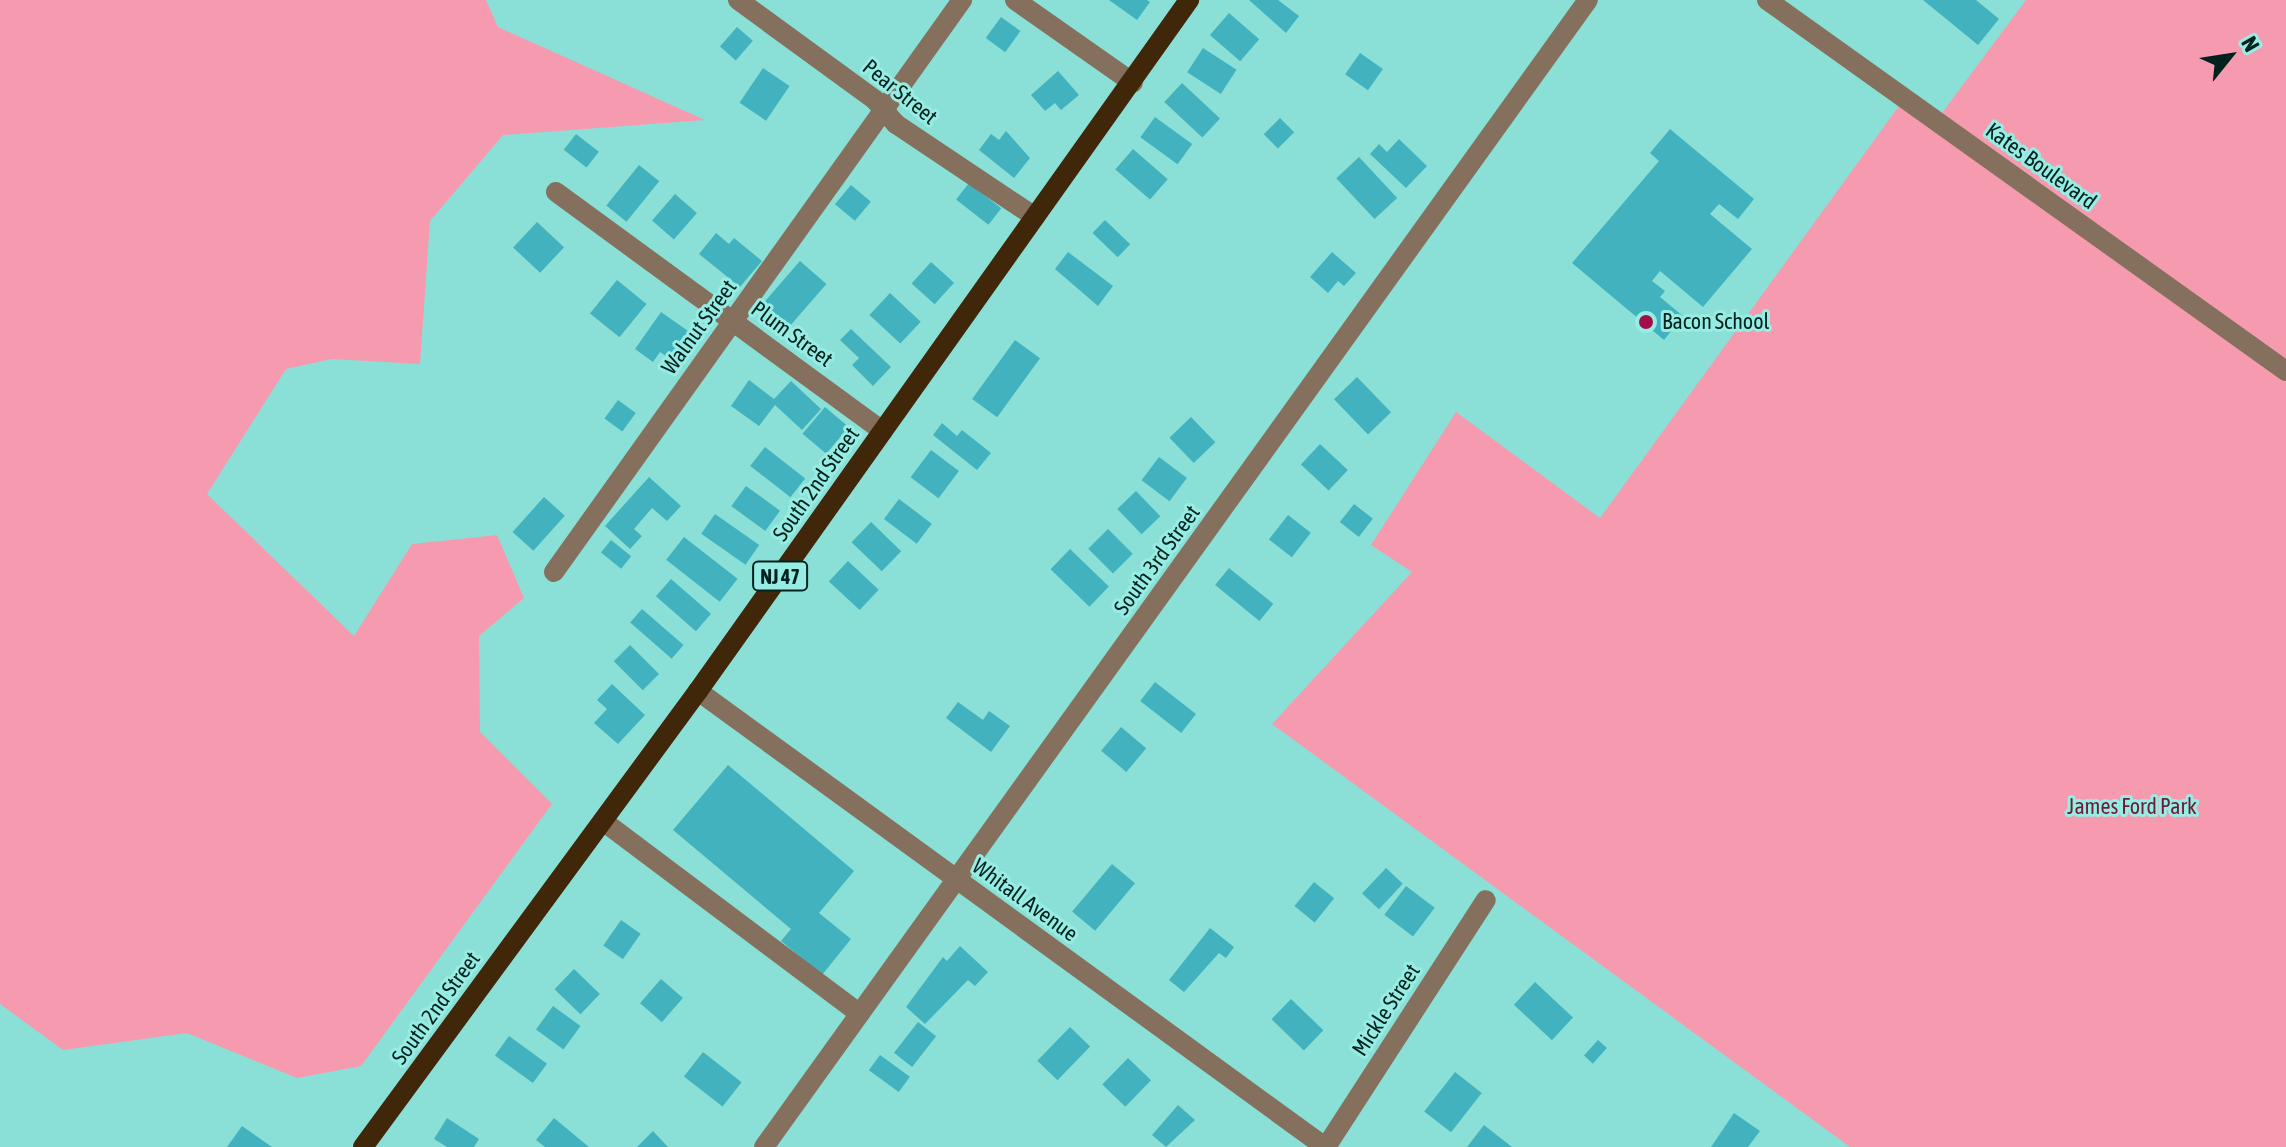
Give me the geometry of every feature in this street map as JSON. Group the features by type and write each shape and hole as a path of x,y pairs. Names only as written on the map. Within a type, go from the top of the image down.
{"main road":[{"name":"South 2nd Street","path":"363,1147 698,691 1133,83 1189,0"}],"street":[{"name":"Pear Street","path":"738,0 885,112 1035,217"},
{"name":"Walnut Street","path":"554,572 962,0"},
{"path":"1015,0 1133,83"},
{"name":"South 3rd Street","path":"764,1147 1588,0"},
{"name":"Kates Boulevard","path":"1767,0 2286,371"},
{"name":"Plum Street","path":"556,192 883,431"},
{"name":"Whitall Avenue","path":"698,691 1325,1147"},
{"path":"603,821 860,1014"},
{"name":"Mickle Street","path":"1325,1147 1486,900"}],"green space":[{"path":"0,0 486,0 498,27 705,120 503,135 430,221 420,364 332,359 286,369 207,494 354,636 412,544 497,535 524,598 479,636 480,732 552,804 361,1066 297,1078 187,1033 63,1050 0,1004"},
{"name":"James Ford Park","path":"2026,0 2286,0 2286,1147 1850,1147 1272,724 1412,572 1371,545 1456,412 1600,518 1904,99 1936,121"}],"building":[{"path":"1109,0 1147,0 1150,2 1137,20"},
{"path":"1249,0 1278,0 1299,16 1286,33"},
{"path":"1923,0 1976,0 1999,19 1978,45"},
{"path":"1229,13 1259,39 1240,61 1210,35"},
{"path":"1001,17 1020,31 1005,52 986,38"},
{"path":"737,27 753,41 736,60 720,47"},
{"path":"1203,48 1237,70 1221,94 1187,72"},
{"path":"1360,53 1383,69 1368,90 1345,74"},
{"path":"763,68 790,86 766,121 740,103"},
{"path":"1058,71 1079,95 1061,110 1055,103 1045,111 1031,95"},
{"path":"1182,83 1220,118 1202,137 1164,102"},
{"path":"1155,117 1192,144 1178,164 1140,137"},
{"path":"1280,118 1294,132 1278,148 1264,134"},
{"path":"1670,129 1754,199 1738,219 1719,204 1710,214 1752,249 1703,307 1660,271 1652,281 1665,291 1660,297 1683,316 1664,340 1572,263 1659,161 1650,153"},
{"path":"1006,131 1030,158 1014,178 979,150 991,134 999,140"},
{"path":"576,134 599,152 587,168 564,150"},
{"path":"1399,139 1427,166 1406,188 1370,154 1379,144 1387,152"},
{"path":"1133,149 1168,179 1150,200 1115,169"},
{"path":"1359,157 1397,198 1375,219 1336,178"},
{"path":"639,165 659,181 626,222 606,205"},
{"path":"969,183 1001,208 988,225 956,200"},
{"path":"851,185 871,202 855,221 835,204"},
{"path":"675,194 697,213 674,239 652,220"},
{"path":"1105,220 1130,244 1118,257 1092,233"},
{"path":"537,222 564,247 540,273 513,248"},
{"path":"716,233 729,244 734,238 762,261 740,287 699,254"},
{"path":"1068,252 1113,286 1098,306 1055,269"},
{"path":"1332,252 1356,273 1344,286 1338,281 1328,293 1310,277"},
{"path":"800,261 826,284 788,328 761,306"},
{"path":"931,262 954,283 935,304 912,284"},
{"path":"617,280 647,304 619,337 590,313"},
{"path":"890,293 921,322 900,344 870,315"},
{"path":"661,312 691,333 672,360 660,352 653,362 635,349"},
{"path":"851,329 891,367 873,386 852,365 859,358 840,340"},
{"path":"1015,340 1040,358 997,417 972,399"},
{"path":"1357,377 1391,412 1368,434 1334,399"},
{"path":"749,380 774,399 791,381 821,409 802,430 775,405 759,426 731,406"},
{"path":"618,400 636,413 622,432 604,419"},
{"path":"825,407 849,427 826,454 803,434"},
{"path":"1191,417 1215,442 1194,463 1169,438"},
{"path":"942,423 957,436 962,430 991,453 977,470 933,435"},
{"path":"1320,444 1348,470 1329,490 1301,464"},
{"path":"765,447 805,478 790,497 750,466"},
{"path":"931,450 959,471 938,498 911,477"},
{"path":"1159,457 1187,478 1169,501 1142,480"},
{"path":"649,477 681,506 667,521 652,508 634,529 642,536 630,549 605,526"},
{"path":"746,486 780,511 765,531 731,506"},
{"path":"1136,491 1160,516 1142,534 1117,509"},
{"path":"544,497 565,516 533,551 513,532"},
{"path":"899,499 932,524 917,544 884,519"},
{"path":"1354,504 1373,519 1359,537 1340,522"},
{"path":"715,514 759,545 745,565 701,534"},
{"path":"1288,515 1311,533 1292,557 1269,539"},
{"path":"871,522 901,551 882,571 852,542"},
{"path":"1108,529 1133,554 1113,574 1088,549"},
{"path":"684,537 738,579 720,602 666,560"},
{"path":"611,540 631,556 621,569 601,552"},
{"path":"1070,549 1109,587 1089,607 1051,569"},
{"path":"848,561 879,590 860,610 829,581"},
{"path":"1229,568 1273,604 1259,621 1215,585"},
{"path":"671,579 711,614 696,631 656,596"},
{"path":"642,609 684,645 672,659 630,623"},
{"path":"630,645 659,674 643,690 614,661"},
{"path":"1155,682 1196,714 1181,733 1140,701"},
{"path":"612,684 645,715 618,744 594,723 607,709 597,700"},
{"path":"958,702 983,720 989,711 1010,726 991,752 946,718"},
{"path":"1121,727 1146,748 1126,772 1101,751"},
{"path":"728,765 854,871 819,913 851,939 822,975 781,941 791,929 673,830"},
{"path":"1112,864 1135,883 1095,931 1072,911"},
{"path":"1386,868 1403,884 1379,909 1362,894"},
{"path":"1314,882 1334,898 1315,922 1294,906"},
{"path":"1406,886 1435,908 1413,936 1384,915"},
{"path":"621,920 641,934 623,959 603,945"},
{"path":"1210,928 1234,947 1226,958 1219,953 1184,992 1169,980"},
{"path":"960,946 988,972 975,986 968,980 925,1024 906,1007 943,957 947,961"},
{"path":"574,969 600,994 580,1014 555,989"},
{"path":"661,979 683,998 662,1022 640,1003"},
{"path":"1535,982 1573,1017 1552,1040 1514,1005"},
{"path":"1291,999 1323,1030 1304,1050 1272,1019"},
{"path":"553,1006 581,1026 563,1049 536,1029"},
{"path":"918,1022 936,1036 912,1067 894,1053"},
{"path":"1070,1027 1090,1046 1057,1080 1037,1061"},
{"path":"509,1036 547,1064 533,1083 495,1055"},
{"path":"1598,1040 1607,1048 1593,1064 1584,1056"},
{"path":"703,1052 742,1082 723,1107 684,1076"},
{"path":"880,1055 910,1077 899,1092 869,1070"},
{"path":"1128,1058 1151,1080 1125,1107 1102,1085"},
{"path":"1455,1072 1482,1093 1451,1132 1424,1111"},
{"path":"1178,1105 1195,1120 1166,1147 1152,1135"},
{"path":"1734,1113 1760,1131 1748,1147 1711,1147"},
{"path":"447,1118 479,1139 474,1147 447,1147 434,1139"},
{"path":"554,1118 589,1147 545,1147 536,1140"},
{"path":"1484,1125 1512,1147 1467,1147"},
{"path":"242,1126 272,1147 227,1147"},
{"path":"653,1131 668,1147 637,1147"}],"place":[{"name":"Bacon School","path":"1646,322"}]}
